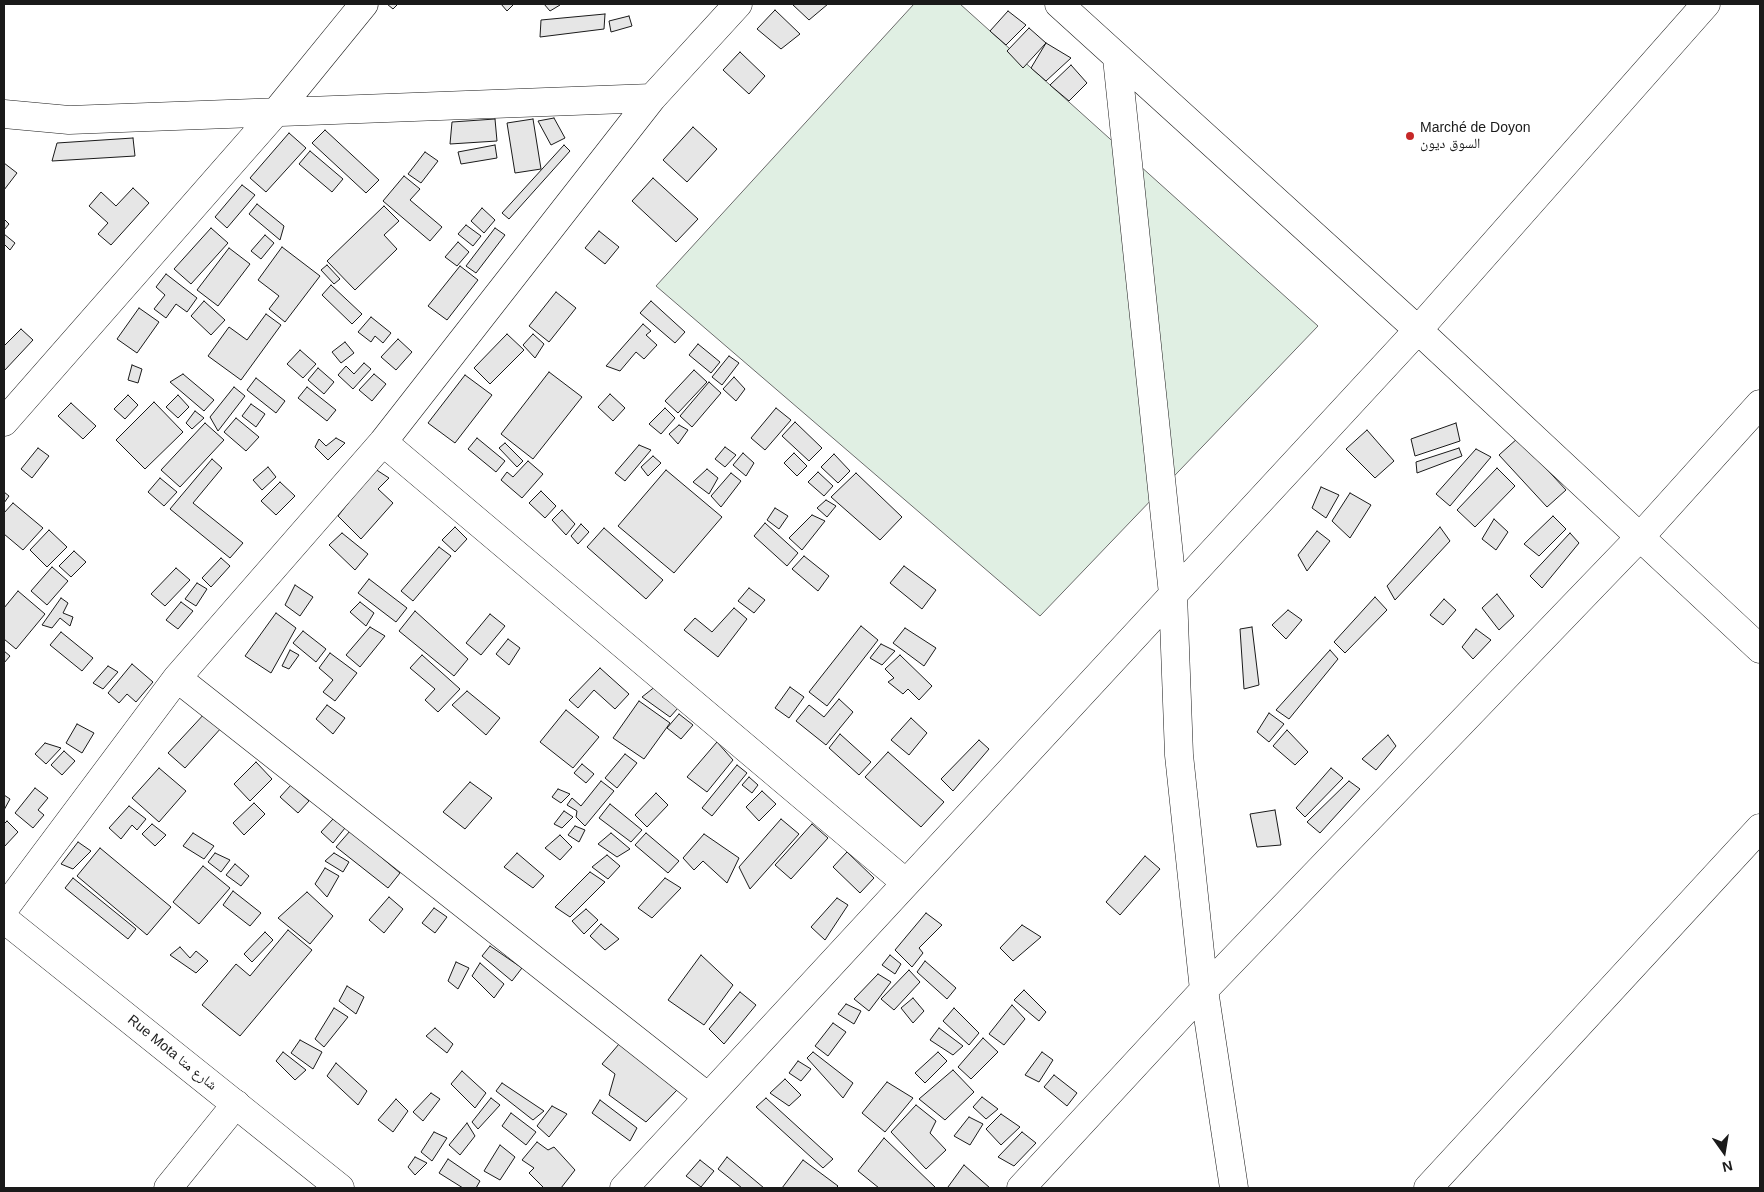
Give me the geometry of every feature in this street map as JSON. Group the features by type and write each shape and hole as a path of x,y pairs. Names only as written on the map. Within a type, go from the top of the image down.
{"main road":[{"path":"4,422 276,112 364,4"},
{"path":"4,909 177,678 383,442 652,98 738,4"},
{"path":"1059,4 1418,330 1760,649"},
{"path":"624,1188 1418,330 1706,4"},
{"path":"1117,58 1174,594 1179,755 1204,990 1234,1188"},
{"path":"4,114 69,120 652,98"},
{"path":"1021,1188 1204,990 1640,537 1760,404"},
{"path":"383,442 906,882"},
{"path":"177,678 708,1097"},
{"path":"1428,1188 1760,828"},
{"name":"Rue Mota شارع متا","path":"4,919 340,1188"},
{"path":"168,1188 236,1104"}],"green space":[{"path":"914,4 960,4 1318,326 1040,616 656,286"}],"building":[{"path":"387,4 398,4 393,9"},
{"path":"501,4 514,4 507,11"},
{"path":"544,4 560,4 560,5 550,11"},
{"path":"792,4 828,4 809,20"},
{"path":"775,10 800,34 781,49 757,29"},
{"path":"1008,11 1026,25 1006,45 990,31"},
{"path":"605,14 604,29 540,37 541,20"},
{"path":"629,16 632,26 611,32 609,21"},
{"path":"1029,28 1046,43 1023,68 1007,51"},
{"path":"1046,43 1071,58 1046,81 1031,68"},
{"path":"740,52 765,76 749,94 723,70"},
{"path":"1071,65 1087,83 1069,101 1050,85"},
{"path":"554,118 565,138 551,145 538,121"},
{"path":"495,119 497,141 450,144 452,122"},
{"path":"533,119 541,169 515,173 507,123"},
{"path":"693,127 717,149 687,182 663,160"},
{"path":"325,130 379,180 366,193 312,143"},
{"path":"289,133 306,148 266,192 250,178"},
{"path":"133,138 135,156 52,161 57,143"},
{"path":"495,145 497,158 461,164 458,152"},
{"path":"564,145 570,151 509,219 502,213"},
{"path":"310,151 343,179 332,192 299,164"},
{"path":"425,152 438,161 421,183 408,174"},
{"path":"4,163 17,173 4,190"},
{"path":"404,176 420,189 410,200 442,227 430,241 383,201"},
{"path":"653,178 698,219 676,242 632,201"},
{"path":"242,185 255,195 227,228 215,217"},
{"path":"133,188 149,203 111,245 98,234 108,223 89,206 101,192 116,206"},
{"path":"257,204 284,226 280,240 249,214"},
{"path":"384,206 399,221 384,235 397,249 355,290 327,261"},
{"path":"482,208 495,220 484,233 471,221"},
{"path":"4,219 9,224 4,230"},
{"path":"466,225 481,236 473,246 458,234"},
{"path":"211,228 228,243 191,284 174,269"},
{"path":"495,228 505,235 476,273 466,266"},
{"path":"599,231 619,247 605,264 585,248"},
{"path":"4,234 15,243 10,250 4,244"},
{"path":"265,235 274,243 261,259 251,251"},
{"path":"458,242 469,252 457,266 445,257"},
{"path":"282,247 320,276 285,322 269,309 279,296 258,280"},
{"path":"229,248 250,264 218,306 197,290"},
{"path":"327,265 340,279 334,284 321,270"},
{"path":"460,266 478,280 447,320 428,306"},
{"path":"166,274 197,298 187,312 176,304 166,318 154,309 165,295 156,287"},
{"path":"331,285 362,314 352,324 322,295"},
{"path":"556,292 576,308 549,342 529,326"},
{"path":"204,301 225,320 211,335 191,316"},
{"path":"651,301 685,332 675,343 640,313"},
{"path":"139,308 159,322 137,353 117,339"},
{"path":"266,314 281,325 241,380 208,356 229,327 247,340"},
{"path":"371,317 391,333 383,343 375,336 371,342 358,332"},
{"path":"643,324 651,331 646,335 657,345 644,359 636,352 620,371 606,366"},
{"path":"21,329 33,340 4,371 4,346"},
{"path":"507,334 524,350 490,384 474,368"},
{"path":"533,334 544,344 535,358 523,345"},
{"path":"398,339 412,352 396,370 381,357"},
{"path":"345,342 354,353 341,363 332,352"},
{"path":"698,344 720,362 711,373 689,355"},
{"path":"300,350 316,364 303,378 287,364"},
{"path":"729,356 739,363 722,385 712,377"},
{"path":"364,363 371,369 353,389 338,375 346,366 354,374"},
{"path":"132,365 142,369 138,383 128,380"},
{"path":"318,368 334,382 324,394 308,380"},
{"path":"694,370 707,382 678,413 665,401"},
{"path":"549,372 582,397 533,459 501,434"},
{"path":"183,374 214,400 204,411 170,382"},
{"path":"374,374 386,384 372,401 359,390"},
{"path":"465,375 492,395 455,443 428,423"},
{"path":"734,377 745,389 736,401 723,389"},
{"path":"256,378 285,401 276,413 247,390"},
{"path":"709,382 721,393 692,427 680,416"},
{"path":"234,387 245,396 218,431 210,417"},
{"path":"307,387 336,410 327,421 298,398"},
{"path":"610,394 625,408 613,421 598,407"},
{"path":"128,395 138,405 125,419 114,409"},
{"path":"178,395 189,407 178,418 166,407"},
{"path":"154,402 183,432 145,469 116,440"},
{"path":"71,403 96,426 83,439 58,416"},
{"path":"251,404 265,414 256,427 242,416"},
{"path":"665,408 675,418 661,434 649,424"},
{"path":"776,408 791,420 765,450 751,438"},
{"path":"195,411 204,418 192,429 186,423"},
{"path":"236,418 259,437 246,451 224,432"},
{"path":"795,422 822,448 809,461 782,436"},
{"path":"205,423 224,440 180,487 161,470"},
{"path":"1456,423 1460,441 1415,456 1411,439"},
{"path":"679,425 688,430 678,444 669,434"},
{"path":"1367,430 1394,461 1375,478 1346,449"},
{"path":"336,438 345,443 328,460 315,447 319,439 326,446"},
{"path":"477,438 505,461 496,472 468,449"},
{"path":"1518,438 1566,490 1547,507 1499,455"},
{"path":"505,443 523,461 517,467 499,448"},
{"path":"639,445 651,450 625,481 615,473"},
{"path":"725,447 736,455 725,467 715,459"},
{"path":"38,448 49,456 32,478 21,469"},
{"path":"1459,448 1462,456 1417,473 1416,462"},
{"path":"1476,449 1491,457 1450,506 1436,494"},
{"path":"743,453 754,463 746,476 733,465"},
{"path":"794,453 807,466 797,476 784,463"},
{"path":"834,454 850,471 838,483 821,467"},
{"path":"653,456 661,463 648,476 641,467"},
{"path":"212,459 222,468 193,503 243,543 230,558 170,509"},
{"path":"528,461 543,474 522,498 501,480 507,472 513,477"},
{"path":"268,467 276,477 262,490 253,480"},
{"path":"1497,468 1515,486 1475,527 1457,510"},
{"path":"375,469 389,478 378,489 393,503 361,539 338,516"},
{"path":"707,469 718,478 709,494 693,482"},
{"path":"666,470 722,517 674,573 618,526"},
{"path":"818,472 833,486 824,496 808,482"},
{"path":"731,473 741,481 721,507 711,496"},
{"path":"856,473 902,517 880,540 831,497"},
{"path":"160,478 177,492 164,506 148,492"},
{"path":"280,482 295,496 276,515 261,501"},
{"path":"1321,487 1339,495 1326,518 1312,508"},
{"path":"541,491 556,506 545,518 529,503"},
{"path":"4,492 9,496 4,503"},
{"path":"1350,493 1371,505 1350,538 1332,521"},
{"path":"826,500 836,506 827,517 817,508"},
{"path":"13,503 43,528 23,550 4,534 4,513"},
{"path":"775,508 788,516 779,529 767,520"},
{"path":"562,510 575,524 566,535 552,520"},
{"path":"812,515 825,521 802,550 789,538"},
{"path":"1553,516 1566,529 1539,556 1524,544"},
{"path":"1494,519 1508,532 1496,550 1482,539"},
{"path":"765,523 798,553 787,566 754,536"},
{"path":"581,524 589,532 578,544 571,536"},
{"path":"455,527 467,539 455,552 442,540"},
{"path":"1440,527 1450,541 1395,600 1387,586"},
{"path":"604,528 663,580 646,599 587,547"},
{"path":"49,530 67,547 47,567 30,550"},
{"path":"1317,531 1330,541 1307,571 1298,555"},
{"path":"342,533 368,554 355,570 329,545"},
{"path":"1570,533 1579,543 1542,588 1530,576"},
{"path":"439,547 451,556 413,601 401,591"},
{"path":"74,551 86,562 71,577 59,566"},
{"path":"804,556 829,576 818,591 792,569"},
{"path":"221,558 230,566 211,587 202,578"},
{"path":"904,566 936,590 922,609 890,583"},
{"path":"52,567 68,581 47,605 31,591"},
{"path":"176,568 190,580 165,606 151,594"},
{"path":"369,579 407,608 396,622 358,593"},
{"path":"197,583 207,589 196,606 185,599"},
{"path":"295,585 313,597 300,616 285,605"},
{"path":"749,588 765,600 754,613 738,601"},
{"path":"18,591 45,614 16,649 4,639 4,608"},
{"path":"1497,594 1514,616 1499,630 1482,608"},
{"path":"1375,597 1387,610 1345,653 1334,642"},
{"path":"61,598 68,603 63,613 73,617 70,626 60,618 52,628 42,625"},
{"path":"1444,599 1456,610 1443,625 1430,615"},
{"path":"181,602 193,611 178,629 166,620"},
{"path":"360,602 374,613 366,626 350,612"},
{"path":"734,608 747,619 718,657 684,630 695,618 712,632"},
{"path":"1288,610 1302,620 1286,639 1272,625"},
{"path":"415,611 468,659 454,676 399,631"},
{"path":"276,613 296,628 271,673 245,656"},
{"path":"490,614 505,626 481,655 466,643"},
{"path":"861,626 878,640 827,706 809,692"},
{"path":"370,627 385,636 360,667 346,655"},
{"path":"1252,627 1259,685 1244,689 1240,629"},
{"path":"905,628 936,648 924,666 893,643"},
{"path":"1476,629 1491,640 1473,659 1462,647"},
{"path":"303,631 326,649 316,662 293,643"},
{"path":"61,632 93,658 82,671 50,645"},
{"path":"508,639 520,648 509,665 496,654"},
{"path":"881,644 895,651 882,665 870,658"},
{"path":"290,650 299,655 289,669 282,666"},
{"path":"1330,650 1338,659 1289,719 1276,710"},
{"path":"4,651 10,656 4,663"},
{"path":"330,653 357,673 335,701 323,692 333,680 319,668"},
{"path":"422,655 460,689 438,712 425,700 435,689 410,668"},
{"path":"900,655 932,686 919,700 908,689 903,694 888,682 894,678 885,669"},
{"path":"132,664 153,682 136,702 127,694 119,703 108,693"},
{"path":"108,666 118,672 103,689 93,683"},
{"path":"600,668 629,694 615,709 594,690 578,708 569,700"},
{"path":"656,686 678,708 670,717 642,697"},
{"path":"790,687 804,697 789,718 775,708"},
{"path":"467,691 500,718 486,735 452,705"},
{"path":"839,699 853,712 826,745 796,721 809,705 824,717"},
{"path":"639,701 670,723 644,759 613,738"},
{"path":"327,705 345,718 333,734 316,719"},
{"path":"566,710 599,737 573,768 540,742"},
{"path":"206,712 222,727 185,768 168,753"},
{"path":"1269,713 1284,724 1269,742 1257,732"},
{"path":"679,714 693,725 681,739 667,728"},
{"path":"911,718 927,733 909,755 891,740"},
{"path":"77,724 94,733 82,753 66,743"},
{"path":"1287,730 1308,752 1295,765 1273,746"},
{"path":"840,734 871,762 859,775 829,748"},
{"path":"1388,735 1396,746 1376,770 1362,759"},
{"path":"979,740 989,749 953,791 941,779"},
{"path":"717,742 733,760 707,792 687,777"},
{"path":"45,743 61,748 46,764 35,754"},
{"path":"64,751 75,761 62,775 51,765"},
{"path":"888,752 944,802 921,827 865,777"},
{"path":"625,754 637,763 617,788 605,778"},
{"path":"256,762 272,779 250,801 234,784"},
{"path":"582,764 594,774 586,783 574,773"},
{"path":"737,765 747,773 712,816 702,808"},
{"path":"159,768 186,791 159,822 132,798"},
{"path":"1331,768 1343,778 1305,817 1296,808"},
{"path":"749,777 758,785 752,793 742,785"},
{"path":"601,781 614,791 585,826 576,817 577,811 567,805 572,798 581,806"},
{"path":"1349,781 1360,789 1320,833 1307,822"},
{"path":"470,782 492,798 465,829 443,812"},
{"path":"291,785 309,801 298,813 280,797"},
{"path":"35,788 48,798 38,810 44,815 33,828 15,813"},
{"path":"558,789 570,794 561,803 552,797"},
{"path":"762,791 776,804 759,821 746,807"},
{"path":"656,793 668,805 647,827 635,815"},
{"path":"4,795 10,799 4,810"},
{"path":"254,803 265,814 244,835 233,823"},
{"path":"610,804 642,830 631,842 599,818"},
{"path":"129,806 146,819 137,830 132,825 121,839 109,828"},
{"path":"1275,810 1281,845 1257,847 1250,814"},
{"path":"564,811 573,817 562,828 554,824"},
{"path":"333,819 345,828 333,843 321,832"},
{"path":"781,819 799,834 750,889 739,867"},
{"path":"7,821 18,832 4,847 4,824"},
{"path":"152,824 166,835 155,846 142,834"},
{"path":"812,824 828,838 791,879 775,865"},
{"path":"575,826 585,830 579,842 568,835"},
{"path":"350,831 400,873 388,888 336,847"},
{"path":"193,833 214,846 204,859 183,846"},
{"path":"611,833 630,849 617,857 598,844"},
{"path":"646,833 679,861 668,873 635,845"},
{"path":"704,834 739,858 727,883 703,861 694,870 683,858"},
{"path":"560,835 572,847 560,860 545,848"},
{"path":"78,842 91,851 73,869 61,864"},
{"path":"100,848 171,907 147,935 77,876"},
{"path":"847,852 874,878 860,893 833,867"},
{"path":"215,853 230,860 221,872 208,862"},
{"path":"334,853 349,862 343,872 325,861"},
{"path":"517,853 544,876 533,888 504,867"},
{"path":"607,855 620,866 608,879 592,867"},
{"path":"1145,856 1160,869 1120,915 1106,902"},
{"path":"235,864 249,876 241,886 226,875"},
{"path":"203,866 230,888 199,924 173,902"},
{"path":"325,868 339,876 327,897 315,884"},
{"path":"590,872 605,882 570,917 555,907"},
{"path":"73,878 136,929 128,939 65,888"},
{"path":"665,878 681,888 652,918 638,908"},
{"path":"233,891 261,913 250,926 223,905"},
{"path":"307,892 333,916 310,944 278,918"},
{"path":"389,897 403,909 384,933 369,920"},
{"path":"837,898 848,905 825,940 811,927"},
{"path":"434,908 447,917 435,933 422,923"},
{"path":"586,909 598,920 584,934 572,921"},
{"path":"926,913 942,925 919,948 923,953 912,967 895,950"},
{"path":"601,924 619,939 605,950 590,936"},
{"path":"1022,925 1041,937 1013,961 1000,948"},
{"path":"288,930 312,950 240,1036 202,1005 236,964 250,976"},
{"path":"265,932 273,940 252,962 244,954"},
{"path":"490,946 522,968 512,981 482,956"},
{"path":"180,947 190,958 196,951 208,961 196,973 170,955"},
{"path":"701,955 733,985 704,1025 668,1000"},
{"path":"890,955 901,964 895,974 882,965"},
{"path":"925,961 956,988 947,999 917,972"},
{"path":"456,962 469,968 458,989 448,981"},
{"path":"480,963 504,984 494,998 472,976"},
{"path":"909,970 920,982 894,1010 881,999"},
{"path":"878,974 891,982 869,1011 854,999"},
{"path":"347,986 364,997 356,1014 339,1001"},
{"path":"1024,990 1046,1012 1039,1021 1014,1000"},
{"path":"740,992 756,1005 724,1044 709,1029"},
{"path":"913,998 924,1011 913,1023 901,1008"},
{"path":"846,1004 861,1011 854,1024 838,1014"},
{"path":"1012,1005 1025,1019 1004,1045 989,1034"},
{"path":"334,1008 348,1017 324,1047 315,1039"},
{"path":"954,1008 979,1033 969,1045 943,1021"},
{"path":"833,1023 846,1032 828,1056 815,1046"},
{"path":"435,1028 453,1044 447,1053 426,1036"},
{"path":"939,1028 963,1046 953,1055 930,1040"},
{"path":"983,1038 998,1052 971,1079 958,1067"},
{"path":"300,1040 322,1052 313,1069 291,1053"},
{"path":"619,1044 677,1090 646,1122 609,1095 615,1074 602,1064"},
{"path":"283,1052 306,1070 295,1080 276,1061"},
{"path":"813,1052 853,1083 843,1098 807,1058"},
{"path":"938,1052 947,1061 925,1083 915,1073"},
{"path":"1042,1052 1053,1060 1039,1082 1025,1075"},
{"path":"798,1061 811,1069 801,1081 789,1073"},
{"path":"336,1063 367,1091 358,1105 327,1076"},
{"path":"953,1070 974,1092 945,1120 919,1099"},
{"path":"462,1071 486,1093 475,1108 451,1084"},
{"path":"1054,1075 1077,1093 1067,1106 1044,1087"},
{"path":"785,1079 801,1095 789,1106 770,1093"},
{"path":"887,1082 913,1098 885,1132 862,1113"},
{"path":"502,1083 544,1111 533,1120 496,1091"},
{"path":"431,1093 440,1099 423,1121 413,1112"},
{"path":"982,1097 998,1109 986,1119 973,1107"},
{"path":"491,1098 500,1105 478,1129 472,1122"},
{"path":"766,1098 833,1159 823,1168 756,1107"},
{"path":"396,1099 408,1111 393,1132 378,1120"},
{"path":"600,1100 637,1128 630,1141 592,1113"},
{"path":"916,1105 936,1121 930,1133 946,1150 926,1169 891,1132"},
{"path":"552,1106 567,1114 549,1137 537,1126"},
{"path":"511,1113 536,1132 526,1145 502,1126"},
{"path":"1001,1114 1020,1127 1001,1145 986,1129"},
{"path":"969,1117 983,1124 970,1145 954,1136"},
{"path":"467,1123 475,1136 460,1155 449,1145"},
{"path":"434,1132 447,1138 432,1161 421,1152"},
{"path":"1022,1132 1036,1143 1014,1166 998,1157"},
{"path":"884,1138 936,1188 879,1188 858,1171"},
{"path":"537,1142 548,1150 554,1147 575,1170 561,1188 544,1188 529,1173 534,1168 522,1160"},
{"path":"500,1145 515,1157 500,1180 484,1171"},
{"path":"415,1157 427,1163 415,1175 408,1167"},
{"path":"727,1157 764,1188 742,1188 718,1169"},
{"path":"448,1159 480,1181 476,1188 463,1188 439,1173"},
{"path":"700,1160 714,1171 701,1187 686,1176"},
{"path":"803,1160 838,1186 836,1188 782,1188"},
{"path":"964,1165 990,1188 949,1188"}],"place":[{"name":"Marché de Doyon السوق ديون","path":"1410,136"}]}
